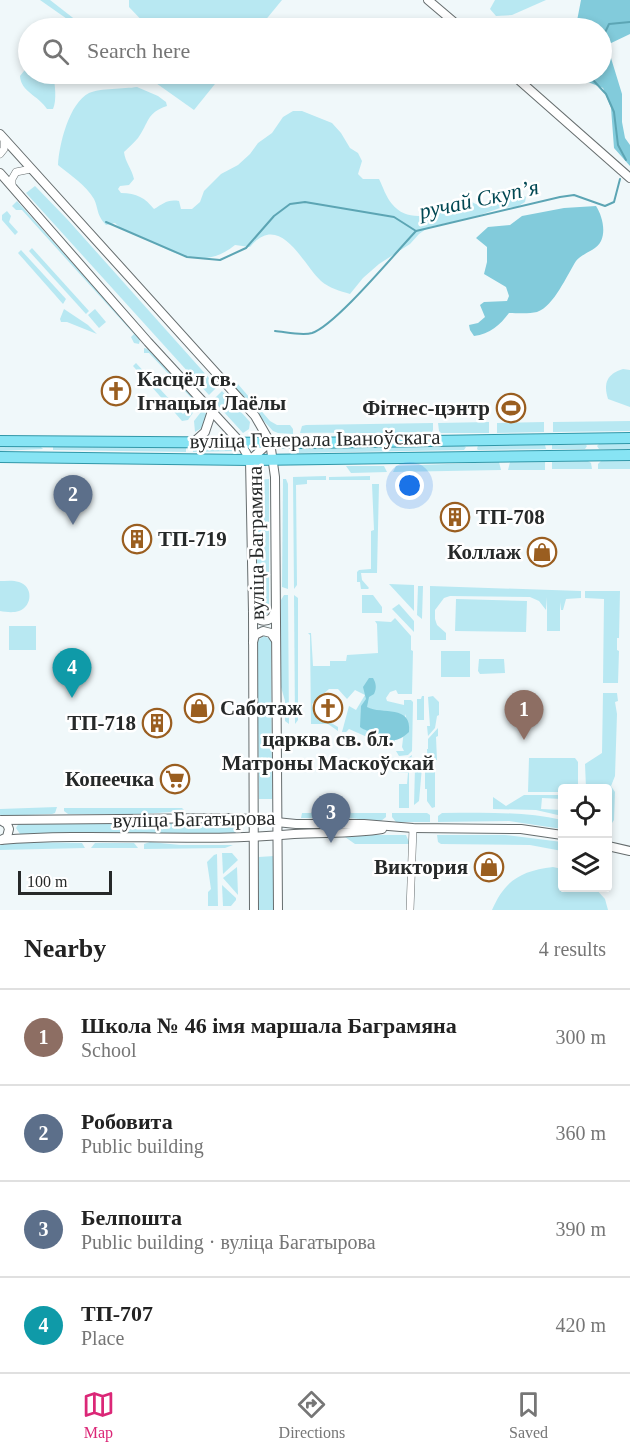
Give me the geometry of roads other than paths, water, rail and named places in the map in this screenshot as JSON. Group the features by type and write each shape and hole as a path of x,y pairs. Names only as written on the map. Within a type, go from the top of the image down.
{"main road":[{"name":"вуліца Генерала Іваноўскага","path":"0,441 270,442 630,438"},
{"path":"462,440 468,443 470,448 469,453 463,457"},
{"path":"479,440 473,448 479,457"},
{"path":"38,458 46,451 44,444 39,441"},
{"path":"56,458 49,451 51,444 57,441"},
{"name":"вуліца Генерала Іваноўскага","path":"0,457 274,460 630,455"}],"street":[{"path":"428,0 449,18"},
{"path":"523,84 630,178"},
{"path":"0,154 4,149 2,137"},
{"name":"вуліца Баграмяна","path":"2,137 255,416 270,442 274,460 278,910"},
{"path":"12,186 12,178 16,172 31,169"},
{"name":"вуліца Баграмяна","path":"0,173 148,342 240,442 250,460 254,910"},
{"path":"195,441 205,432 212,411"},
{"path":"593,439 594,455"},
{"path":"250,460 270,442"},
{"path":"253,612 256,617 264,621 272,618 275,611"},
{"path":"253,644 257,633 266,631 273,635 276,643"},
{"path":"20,819 14,824 13,829 16,836 20,838"},
{"path":"0,820 7,824 9,829 7,837 1,840"},
{"name":"вуліца Багатырова","path":"0,820 253,820 278,823 364,824 388,828"},
{"name":"вуліца Багатырова","path":"1,840 20,838 253,838 364,832 388,828 521,829 558,834"},
{"path":"411,910 413,828"},
{"path":"612,847 630,851"}],"waterway":[{"name":"ручай Скупʼя","path":"612,24 630,22"},
{"name":"ручай Скупʼя","path":"597,84 606,94 614,112 618,145 626,160"},
{"name":"ручай Скупʼя","path":"106,222 187,257 220,260 246,248 274,216 290,204 305,202 394,217 416,231 574,195 605,206 614,202 620,179"},
{"path":"275,331 308,334 323,327 350,303 416,231"}],"place":[{"name":"Касцёл св. Ігнацыя Лаёлы","path":"116,391"},
{"name":"Фітнес-цэнтр","path":"511,408"},
{"name":"ТП-708","path":"455,517"},
{"name":"Робовита","path":"73,525"},
{"name":"ТП-719","path":"137,539"},
{"name":"Коллаж","path":"542,552"},
{"name":"ТП-707","path":"72,698"},
{"name":"Саботаж","path":"199,708"},
{"name":"царква св. бл. Матроны Маскоўскай","path":"328,708"},
{"name":"ТП-718","path":"157,723"},
{"name":"Школа № 46 імя маршала Баграмяна","path":"524,740"},
{"name":"Копеечка","path":"175,779"},
{"name":"Белпошта","path":"331,843"},
{"name":"Виктория","path":"489,867"}]}
